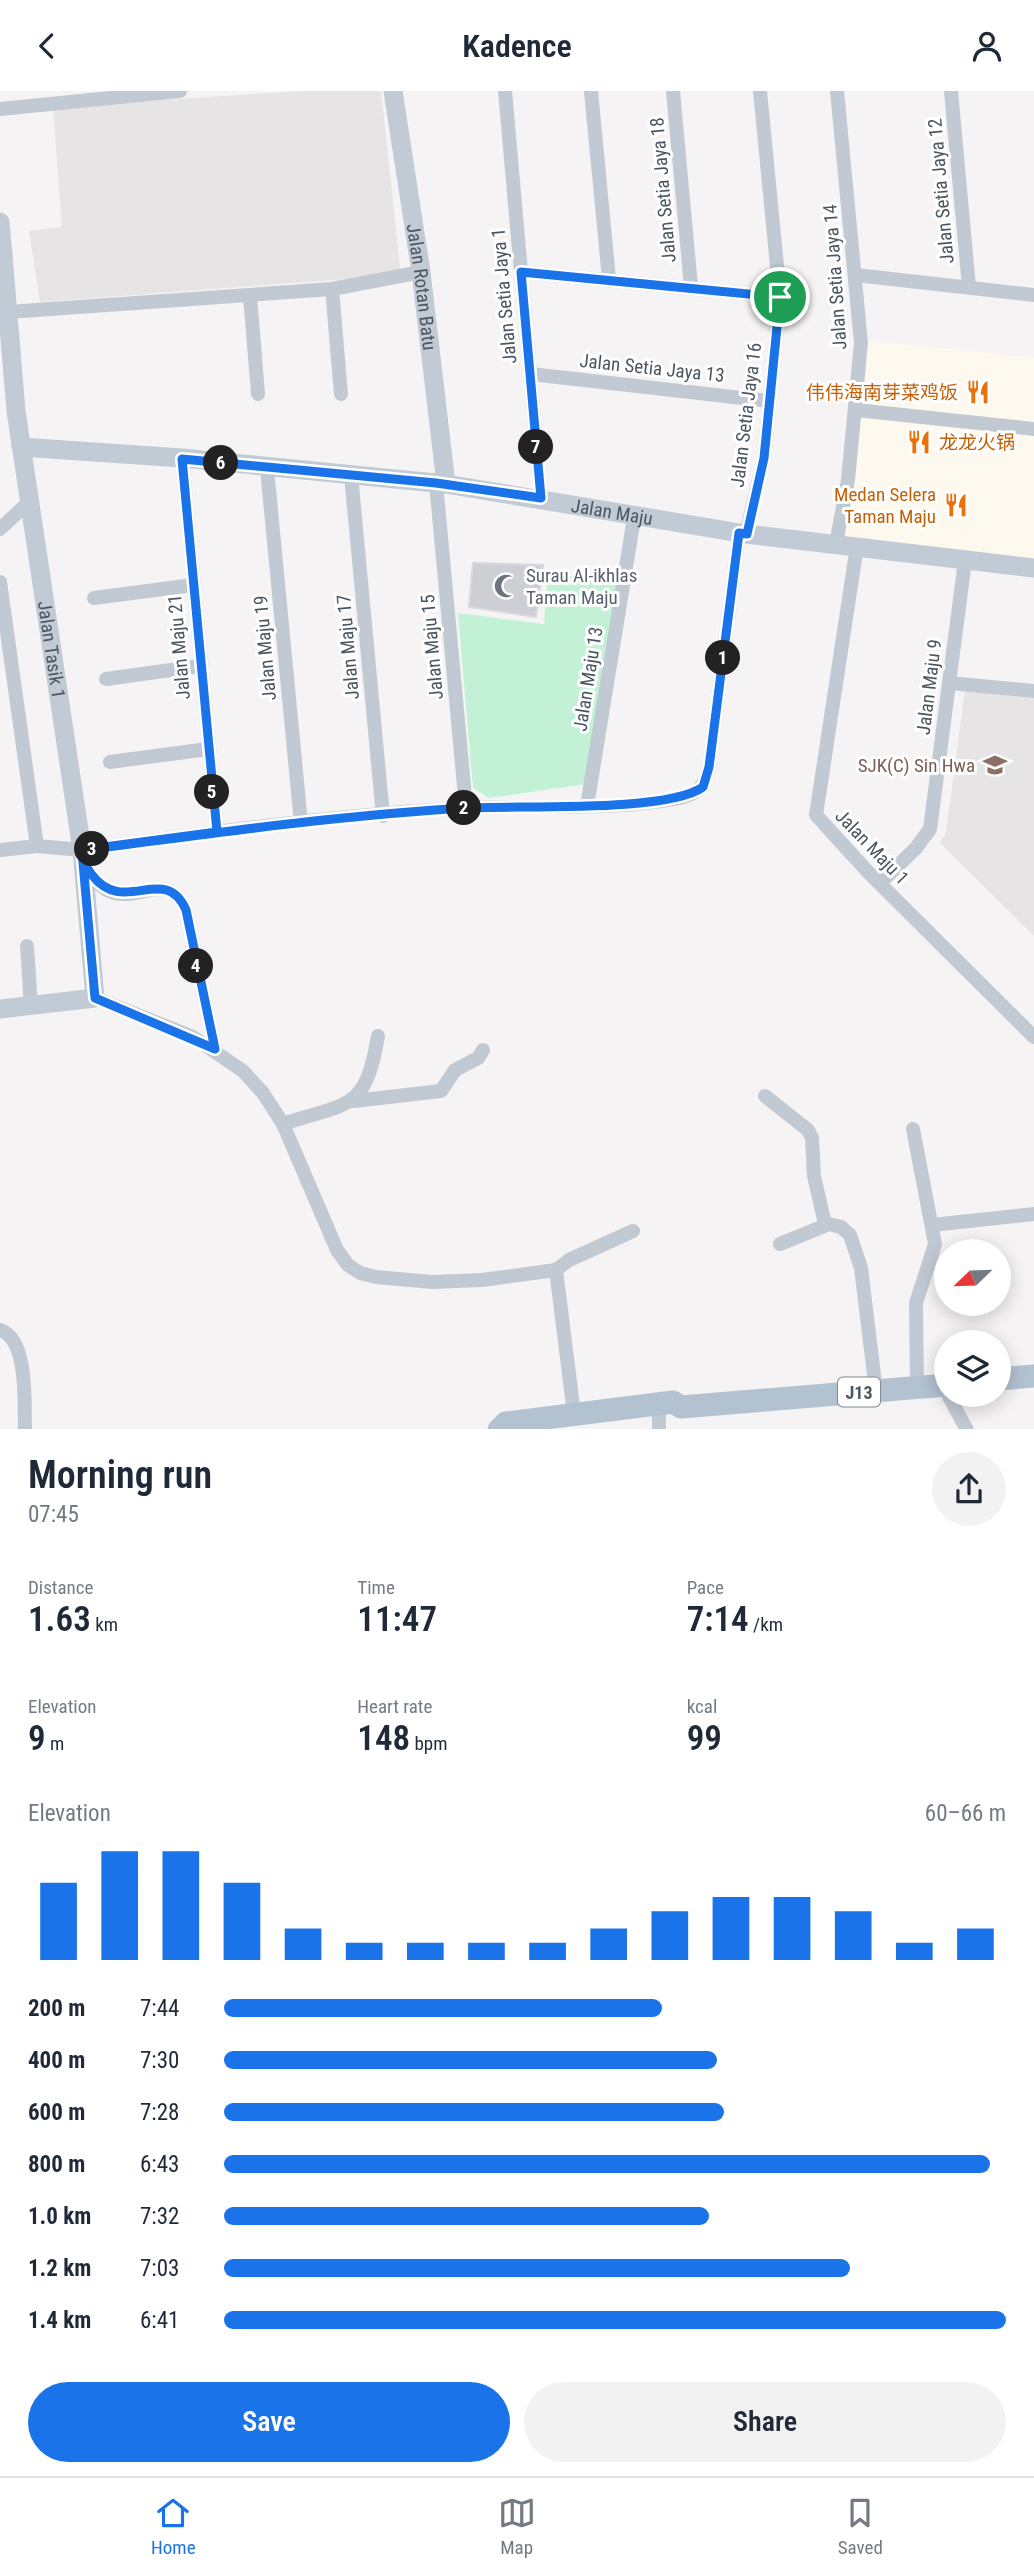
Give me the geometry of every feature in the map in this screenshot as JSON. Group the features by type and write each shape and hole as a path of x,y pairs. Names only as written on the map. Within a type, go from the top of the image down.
{"main road":[{"path":"1011,1378 1034,1376"},
{"name":"J13","path":"512,1427 676,1414 681,1407 934,1389"}],"street":[{"path":"0,109 110,94 180,91"},
{"name":"Jalan Rotan Batu","path":"393,91 421,272 441,484"},
{"name":"Jalan Setia Jaya 1","path":"505,91 541,498"},
{"path":"591,91 609,279"},
{"name":"Jalan Setia Jaya 18","path":"673,91 691,286"},
{"name":"Jalan Setia Jaya 16","path":"587,806 678,798 694,794 703,787 709,767 743,533 764,458 780,297 760,91"},
{"name":"Jalan Setia Jaya 14","path":"835,544 856,410 861,342 837,91"},
{"name":"Jalan Setia Jaya 12","path":"951,91 969,287"},
{"name":"Jalan Tasik 1","path":"0,222 21,447 83,856 95,998"},
{"path":"8,312 332,289 421,272"},
{"path":"521,272 691,286 780,297"},
{"path":"856,275 1034,295"},
{"path":"332,289 341,394"},
{"path":"250,296 258,394"},
{"name":"Jalan Setia Jaya 13","path":"531,374 769,401"},
{"path":"856,410 1034,429"},
{"name":"Jalan Maju","path":"21,447 182,459 441,484 541,498 635,518 1034,568"},
{"name":"Jalan Maju 21","path":"182,459 217,832"},
{"name":"Jalan Maju 19","path":"267,469 301,823"},
{"name":"Jalan Maju 17","path":"351,475 383,816"},
{"name":"Jalan Maju 15","path":"441,484 467,808"},
{"path":"0,529 29,502"},
{"name":"Jalan Maju 13","path":"587,806 635,518"},
{"name":"Jalan Maju 1","path":"857,547 816,815 1034,1038"},
{"name":"Jalan Maju 9","path":"880,883 916,848 930,829 965,561"},
{"path":"0,582 5,657 37,846"},
{"path":"94,598 193,585"},
{"path":"106,679 200,667"},
{"path":"949,683 1034,691"},
{"path":"110,762 208,749"},
{"path":"0,850 37,846 83,856 217,832 301,823 467,808 587,806"},
{"path":"83,856 99,884 111,893 166,889 180,897 186,910 215,1049"},
{"path":"27,946 31,1006"},
{"path":"0,1009 95,998 215,1049 243,1071 263,1093 283,1124 337,1250 348,1265 360,1273 376,1277 456,1282 556,1270 569,1260 633,1231"},
{"path":"354,1101 367,1083 378,1036"},
{"path":"283,1124 354,1101 440,1091 455,1070 478,1058 483,1050"},
{"path":"765,1096 808,1130 812,1138 814,1176 825,1224"},
{"path":"913,1129 935,1244 916,1303 917,1388"},
{"path":"932,1225 1034,1214"},
{"path":"780,1244 825,1224 841,1227 849,1235 861,1268 876,1391"},
{"path":"556,1270 566,1422"},
{"path":"0,1330 12,1339 19,1352 25,1429"},
{"path":"955,1407 966,1429"}],"shaded area":[{"path":"301,91 381,91 401,275 40,302 29,231 62,227 53,107"},
{"path":"856,339 1034,358 1034,560 832,536 844,476"},
{"name":"SJK(C) Sin Hwa","path":"965,690 1034,698 1034,936 940,843 946,832"}],"green space":[{"path":"548,572 620,584 586,784 489,798 473,788 458,613 544,624"}],"building":[{"name":"Surau Al-ikhlas Taman Maju","path":"473,563 543,565 536,617 469,607"}],"place":[{"name":"伟伟海南芽菜鸡饭","path":"978,392"},
{"name":"龙龙火锅","path":"919,442"},
{"name":"Medan Selera Taman Maju","path":"956,505"},
{"name":"Surau Al-ikhlas Taman Maju","path":"506,586"},
{"name":"SJK(C) Sin Hwa","path":"995,765"}],"route":[{"path":"780,297 691,286 521,272 541,498 436,483 182,459 217,832 150,841 82,850 83,863 99,884 111,893 166,889 180,897 186,910 215,1049 193,1037 95,998 91,969 82,850 217,832 467,808 587,806 678,798 694,794 703,787 709,767 739,533 747,534 764,458 780,297"}]}
